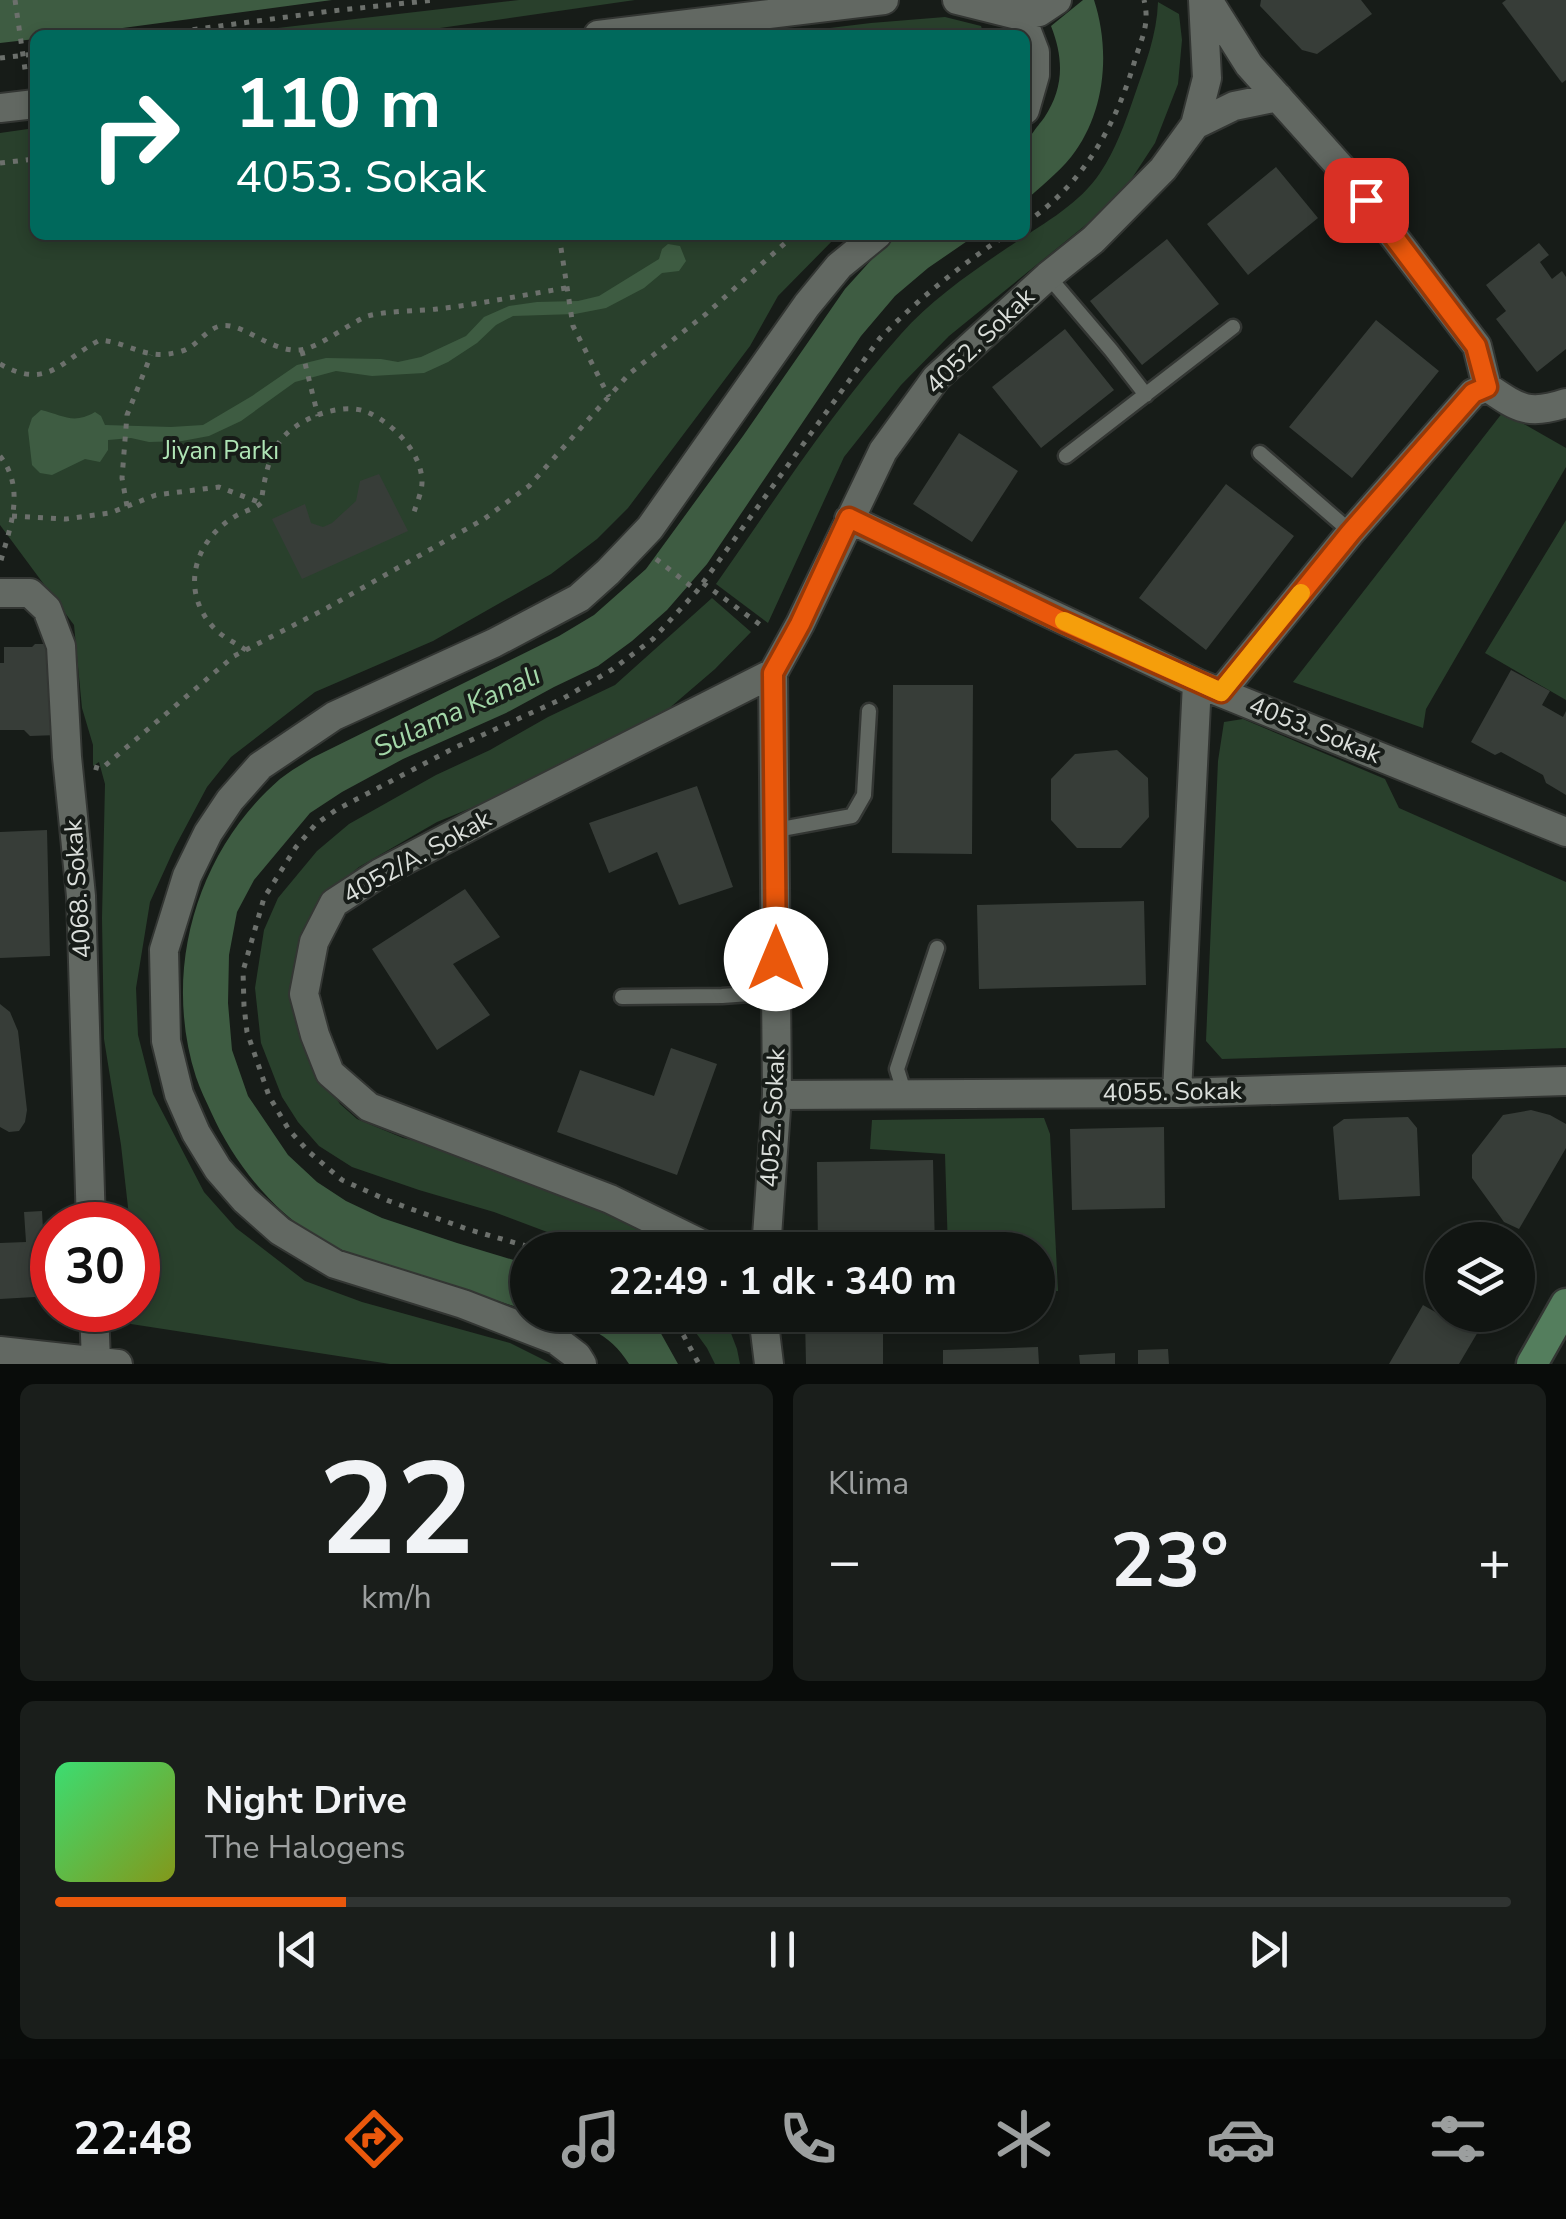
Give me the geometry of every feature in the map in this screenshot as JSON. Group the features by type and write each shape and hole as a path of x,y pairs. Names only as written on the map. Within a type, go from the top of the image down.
{"street":[{"path":"639,30 884,0"},
{"path":"956,0 1034,6 1034,75 1030,91"},
{"path":"1205,0 1250,65 1344,171 1476,346 1487,387 1516,407 1546,410 1566,402"},
{"name":"4052. Sokak","path":"767,1232 777,1095 773,673 882,451 936,378 1048,276 1094,240 1162,169 1195,125 1207,78 1205,0"},
{"path":"1195,125 1234,106 1278,97"},
{"path":"0,108 30,105"},
{"path":"582,1364 556,1340 463,1304 334,1264 280,1231 245,1200 218,1169 179,1094 166,1041 164,950 187,876 208,833 260,766 334,716 494,643 578,598 650,528 807,305 839,266 871,240"},
{"path":"1177,1093 1209,688 1473,393 1487,387"},
{"name":"4053. Sokak","path":"849,518 1209,688 1566,832"},
{"name":"4068. Sokak","path":"0,593 30,593 47,609 61,646 81,896 91,1202"},
{"name":"4052/A. Sokak","path":"677,1232 610,1199 369,1107 330,1073 304,994 314,942 334,903 380,873 773,673"},
{"name":"4055. Sokak","path":"777,1095 1177,1093 1566,1082"},
{"path":"1532,1364 1566,1304"},
{"path":"0,1351 107,1362 100,1332"},
{"path":"766,1332 769,1364"}],"lane":[{"path":"1048,276 1146,395"},
{"path":"1066,456 1232,327"},
{"path":"1260,453 1351,532"},
{"path":"776,830 852,816 864,795 869,711"},
{"path":"906,1095 896,1070 937,948"},
{"path":"622,997 777,992"}],"path":[{"path":"16,0 24,48"},
{"path":"191,30 435,0"},
{"path":"1030,220 1071,186 1124,98 1148,16 1144,0"},
{"path":"0,58 30,55"},
{"path":"0,163 30,160"},
{"path":"560,240 573,326 609,396"},
{"path":"67,758 101,769 234,656 484,518 528,486 629,374 706,314 788,240"},
{"path":"0,364 35,376 54,371 100,340 151,355 186,350 221,326 234,326 278,348 302,350 369,316 442,309 566,288"},
{"path":"302,350 318,416"},
{"path":"126,506 122,478 127,415 151,355"},
{"path":"262,503 271,457 291,428 342,410 366,411 388,425 415,452 422,482 414,512"},
{"path":"0,456 14,481 12,516 0,564"},
{"path":"12,516 66,519 110,513 156,495 220,487 262,503"},
{"path":"246,650 216,631 202,613 192,577 199,553 211,537 233,517 262,503"},
{"path":"645,550 697,591"},
{"path":"703,582 788,645"},
{"path":"682,1332 699,1364"}],"green space":[{"path":"519,0 635,0 426,30 260,30"},
{"path":"1158,2 1179,14 1182,40 1178,84 1155,143 1119,198 949,336 901,385 844,457 768,623 716,584 828,425 901,334 979,267 1020,240 1030,240 1030,233 1091,185 1120,136 1153,38"},
{"path":"945,17 981,26 982,30 813,30"},
{"name":"Jiyan Parkı","path":"30,129 30,240 833,240 778,296 750,346 628,508 597,539 551,574 433,641 315,692 231,757 207,787 150,902 136,988 138,1035 153,1094 204,1192 236,1228 305,1281 362,1302 510,1343 552,1364 390,1364 160,1328 160,1202 127,1202 104,1039 105,784 99,762 93,766 93,745 82,708 74,625 0,525 0,133"},
{"path":"1503,412 1566,448 1566,467 1426,709 1423,728 1293,682"},
{"path":"1566,520 1566,700 1485,653"},
{"path":"712,598 751,632 666,711 527,785 437,822 359,867 332,889 314,912 301,948 320,1074 340,1104 357,1119 403,1138 487,1158 646,1232 547,1232 352,1167 319,1146 282,1097 261,1043 255,988 264,930 278,898 317,851 349,824 436,775 615,685"},
{"path":"1243,719 1385,779 1399,808 1566,882 1566,1048 1222,1059 1206,1041 1218,761 1224,722"},
{"path":"1044,1118 1050,1134 1055,1232 947,1232 945,1154 870,1149 872,1120"},
{"path":"1055,1232 1058,1291 1055,1291"},
{"path":"695,1332 730,1332 740,1364 715,1364"}],"water":[{"path":"0,0 332,0 107,30 30,30 30,40 0,43"},
{"path":"1083,0 1094,0 1102,40 1102,82 1082,140 1071,157 1030,196 1030,137 1051,107 1060,73 1051,26"},
{"name":"Sulama Kanalı","path":"894,240 969,240 895,296 861,336 707,564 667,610 598,666 342,792 310,813 254,880 237,912 229,955 232,1050 248,1096 288,1155 317,1182 346,1201 382,1218 510,1259 510,1304 360,1257 318,1238 269,1199 230,1148 199,1086 186,1037 185,955 208,877 227,841 251,808 280,779 312,758 559,636 594,615 646,569 845,289"},
{"path":"668,244 680,246 686,261 679,271 662,273 644,288 606,308 575,314 513,316 448,362 424,373 372,376 336,371 295,382 241,421 209,436 182,441 108,440 108,450 100,462 85,459 52,475 40,473 32,465 28,430 32,418 41,410 74,418 95,412 105,425 203,425 297,365 326,358 398,362 421,357 466,336 484,317 509,306 599,296 659,259"},
{"path":"596,1332 660,1332 678,1364 629,1364"}],"building":[{"path":"1261,0 1361,0 1372,14 1317,54 1302,50 1260,6"},
{"path":"1566,0 1566,80 1562,83 1502,3"},
{"path":"1276,167 1318,218 1248,275 1207,224"},
{"path":"1167,239 1219,304 1142,365 1090,301"},
{"path":"1539,243 1549,255 1540,262 1552,279 1562,271 1566,277 1566,349 1537,372 1496,319 1506,311 1486,285"},
{"path":"1376,320 1439,371 1352,478 1289,427"},
{"path":"1065,329 1114,390 1041,448 992,387"},
{"path":"959,433 1018,471 972,542 913,504"},
{"path":"379,474 408,531 302,579 272,519 305,504 311,523 323,527 356,501 360,481"},
{"path":"1226,484 1294,536 1206,650 1139,598"},
{"path":"55,644 58,735 30,736 24,730 0,730 0,663 4,663 4,647"},
{"path":"1511,670 1550,691 1542,705 1563,717 1566,711 1566,795 1546,783 1543,775 1501,752 1495,755 1471,742"},
{"path":"893,685 973,685 972,854 892,853"},
{"path":"1117,750 1148,778 1149,817 1121,848 1077,848 1051,820 1051,779 1075,754"},
{"path":"697,786 733,887 679,905 657,852 609,873 589,823"},
{"path":"47,830 50,956 0,958 0,832"},
{"path":"465,889 500,937 453,964 490,1015 437,1050 372,949"},
{"path":"1144,901 1146,985 979,989 977,905"},
{"path":"0,1004 10,1012 18,1031 27,1110 19,1131 9,1132 0,1127"},
{"path":"671,1048 717,1064 677,1175 557,1132 580,1070 654,1096"},
{"path":"1531,1110 1566,1124 1566,1148 1523,1222 1504,1222 1472,1178 1472,1155 1503,1115"},
{"path":"1408,1117 1417,1128 1420,1196 1339,1200 1333,1127 1344,1119"},
{"path":"1164,1127 1165,1208 1072,1210 1070,1129"},
{"path":"933,1160 935,1232 818,1232 817,1162"},
{"path":"24,1212 30,1212 30,1297 0,1299 0,1243 26,1242"},
{"path":"1423,1305 1425,1332 1478,1332 1459,1364 1389,1364"},
{"path":"805,1332 883,1332 883,1364 806,1364"},
{"path":"1038,1347 1039,1364 943,1364 943,1350"},
{"path":"1168,1349 1169,1364 1138,1364 1138,1350"},
{"path":"1115,1353 1115,1364 1080,1364 1079,1355"}],"slow traffic":[{"path":"1064,621 1221,692 1301,593"}],"route":[{"path":"776,959 773,673 849,518 1064,622 1221,692 1351,532 1473,393 1487,387 1476,346 1366,200"}]}
